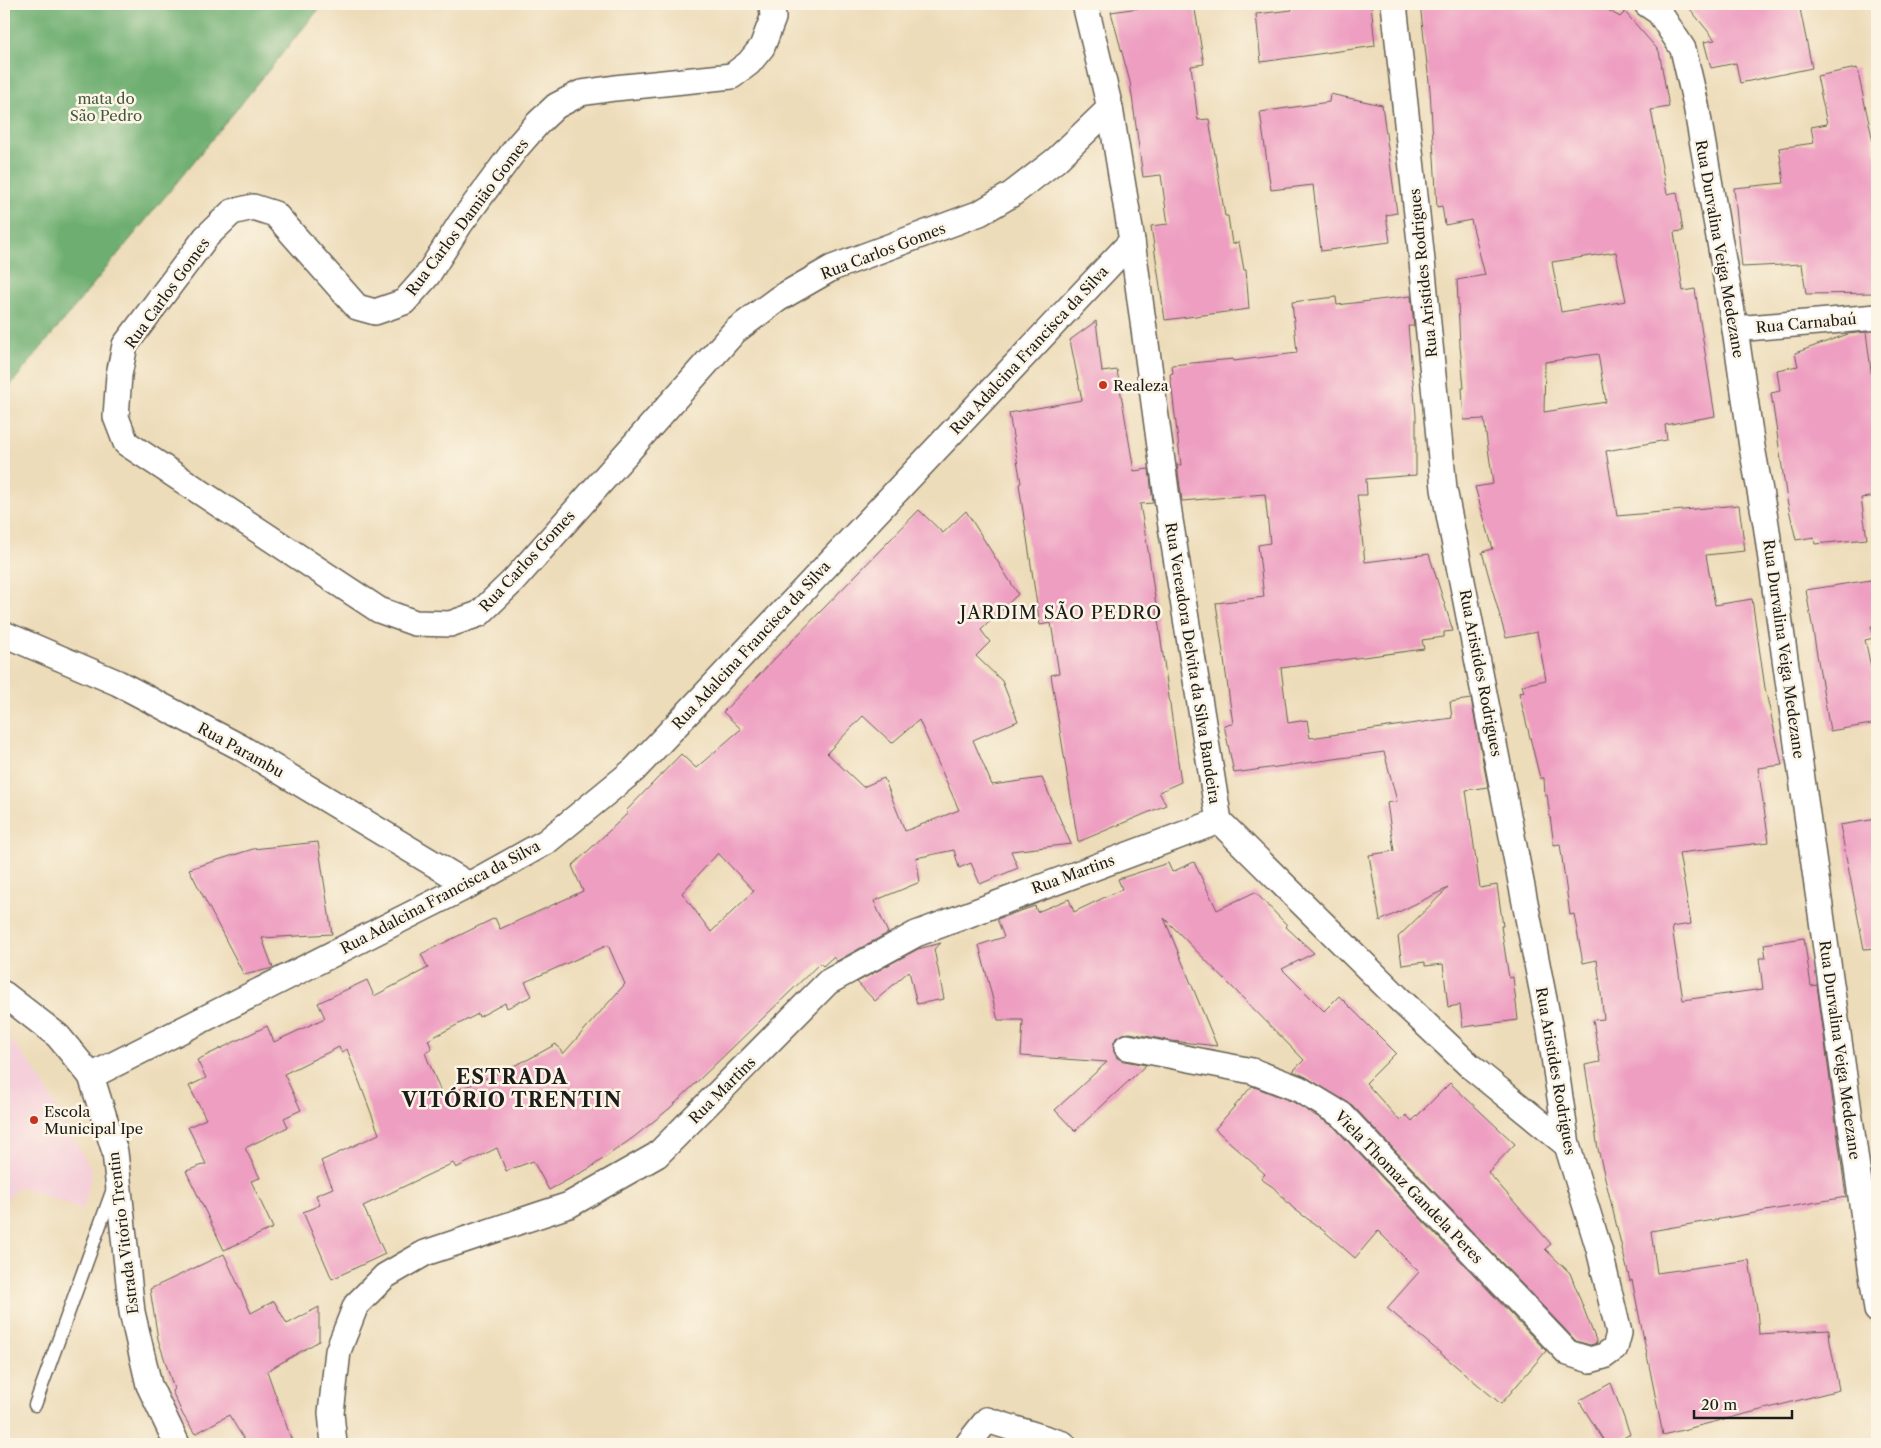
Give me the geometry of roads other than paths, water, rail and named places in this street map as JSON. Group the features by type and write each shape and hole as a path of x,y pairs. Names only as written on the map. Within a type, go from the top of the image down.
{"street":[{"name":"Rua Carlos Damião Gomes","path":"326,274 357,307 375,312 404,302 427,276 460,224 517,147 556,106 581,93 732,76 749,63 762,47 773,18 772,4"},
{"path":"1085,4 1110,108 1132,242"},
{"name":"Rua Aristides Rodrigues","path":"1394,4 1421,251 1444,489 1546,1011 1568,1145 1599,1249 1619,1333"},
{"name":"Rua Durvalina Veiga Medezane","path":"1647,4 1658,12 1683,48 1696,105 1735,329 1767,534 1877,1310"},
{"name":"Rua Carlos Gomes","path":"326,274 275,214 253,207 232,212 206,237 125,345 119,375 116,417 126,443 379,610 415,623 450,624 479,614 514,580 735,331 778,299 832,268 980,213 1012,194 1056,160 1110,108"},
{"name":"Rua Vereadora Delvita da Silva Bandeira","path":"1132,242 1170,520 1219,821 1396,997 1457,1053 1568,1145"},
{"name":"Rua Adalcina Francisca da Silva","path":"91,1076 469,885 546,842 634,770 1132,242"},
{"name":"Rua Carnabaú","path":"1735,329 1877,317"},
{"name":"Rua Parambu","path":"4,634 118,683 240,748 469,885"},
{"name":"Rua Martins","path":"334,1444 331,1413 338,1351 356,1305 385,1276 426,1253 569,1205 657,1155 828,982 916,934 1219,821"},
{"name":"Estrada Vitório Trentin","path":"4,994 58,1036 91,1076 115,1152 132,1312 149,1385 177,1444"},
{"name":"Viela Thomaz Gandela Peres","path":"1127,1047 1252,1071 1298,1088 1342,1115 1568,1353 1590,1360 1604,1356 1615,1348 1619,1333"},
{"path":"968,1444 987,1420 1063,1444"}],"lane":[{"path":"35,1405 118,1177"}],"place":[{"name":"Realeza","path":"1103,385"},
{"name":"Escola Municipal Ipe","path":"34,1120"}],"district":[{"name":"JARDIM SÃO PEDRO","path":"1061,613"},
{"name":"ESTRADA VITÓRIO TRENTIN","path":"512,1088"}],"park label":[{"name":"mata do São Pedro","path":"106,106"}]}
